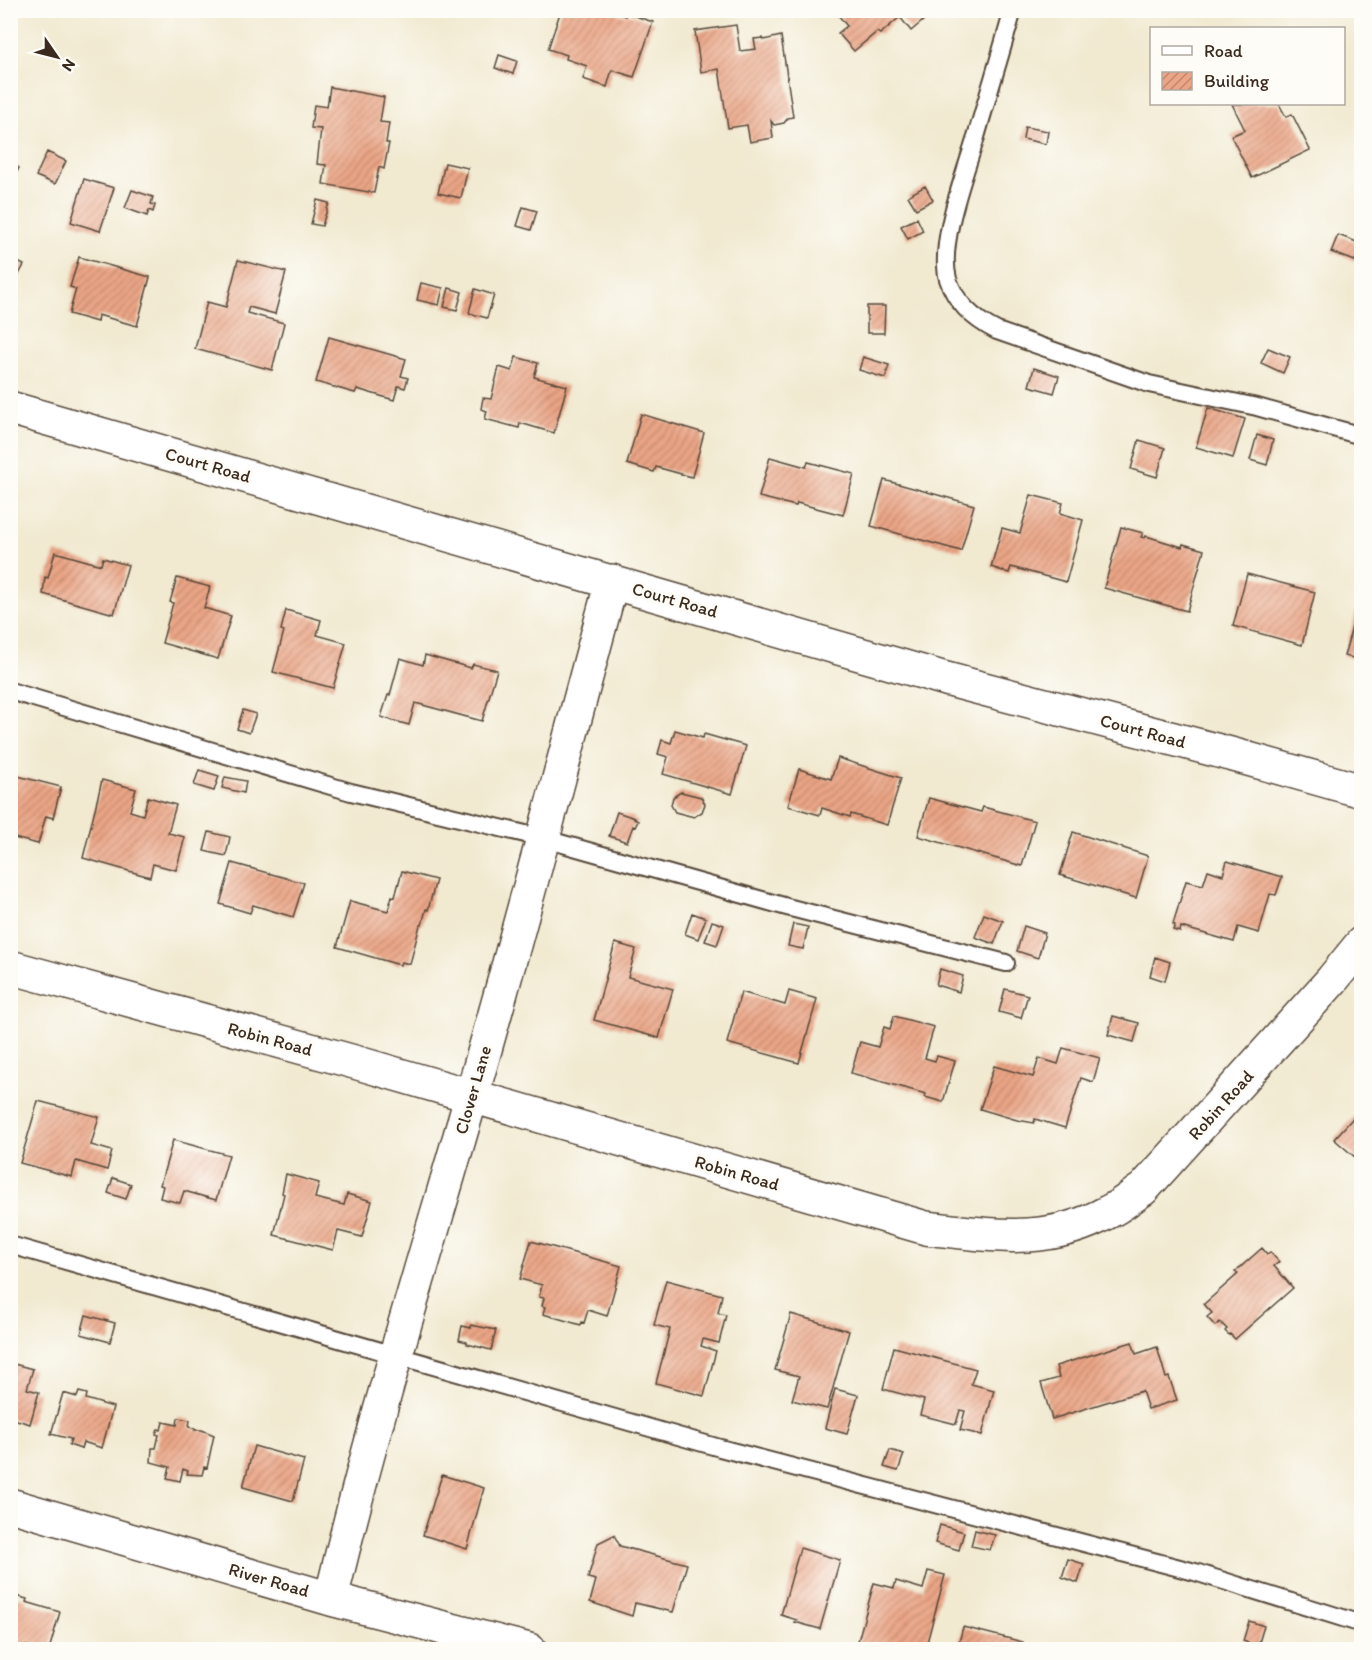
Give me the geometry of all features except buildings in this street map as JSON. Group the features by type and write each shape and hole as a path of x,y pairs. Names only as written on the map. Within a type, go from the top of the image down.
{"street":[{"name":"Court Road","path":"10,408 946,678 1356,789"},
{"name":"Clover Lane","path":"332,1599 344,1546 396,1356 472,1097 612,581"},
{"name":"Robin Road","path":"10,967 926,1228 1007,1237 1049,1233 1070,1228 1108,1212 1143,1189 1332,981 1362,943"},
{"name":"River Road","path":"10,1505 332,1599 529,1650"}],"lane":[{"path":"1013,10 957,200 945,254 948,280 960,303 978,321 997,331 1149,384 1257,406 1362,436"},
{"path":"10,691 351,792 542,838 787,907 1006,963"},
{"path":"10,1245 720,1448 1195,1572 1362,1624"}]}
